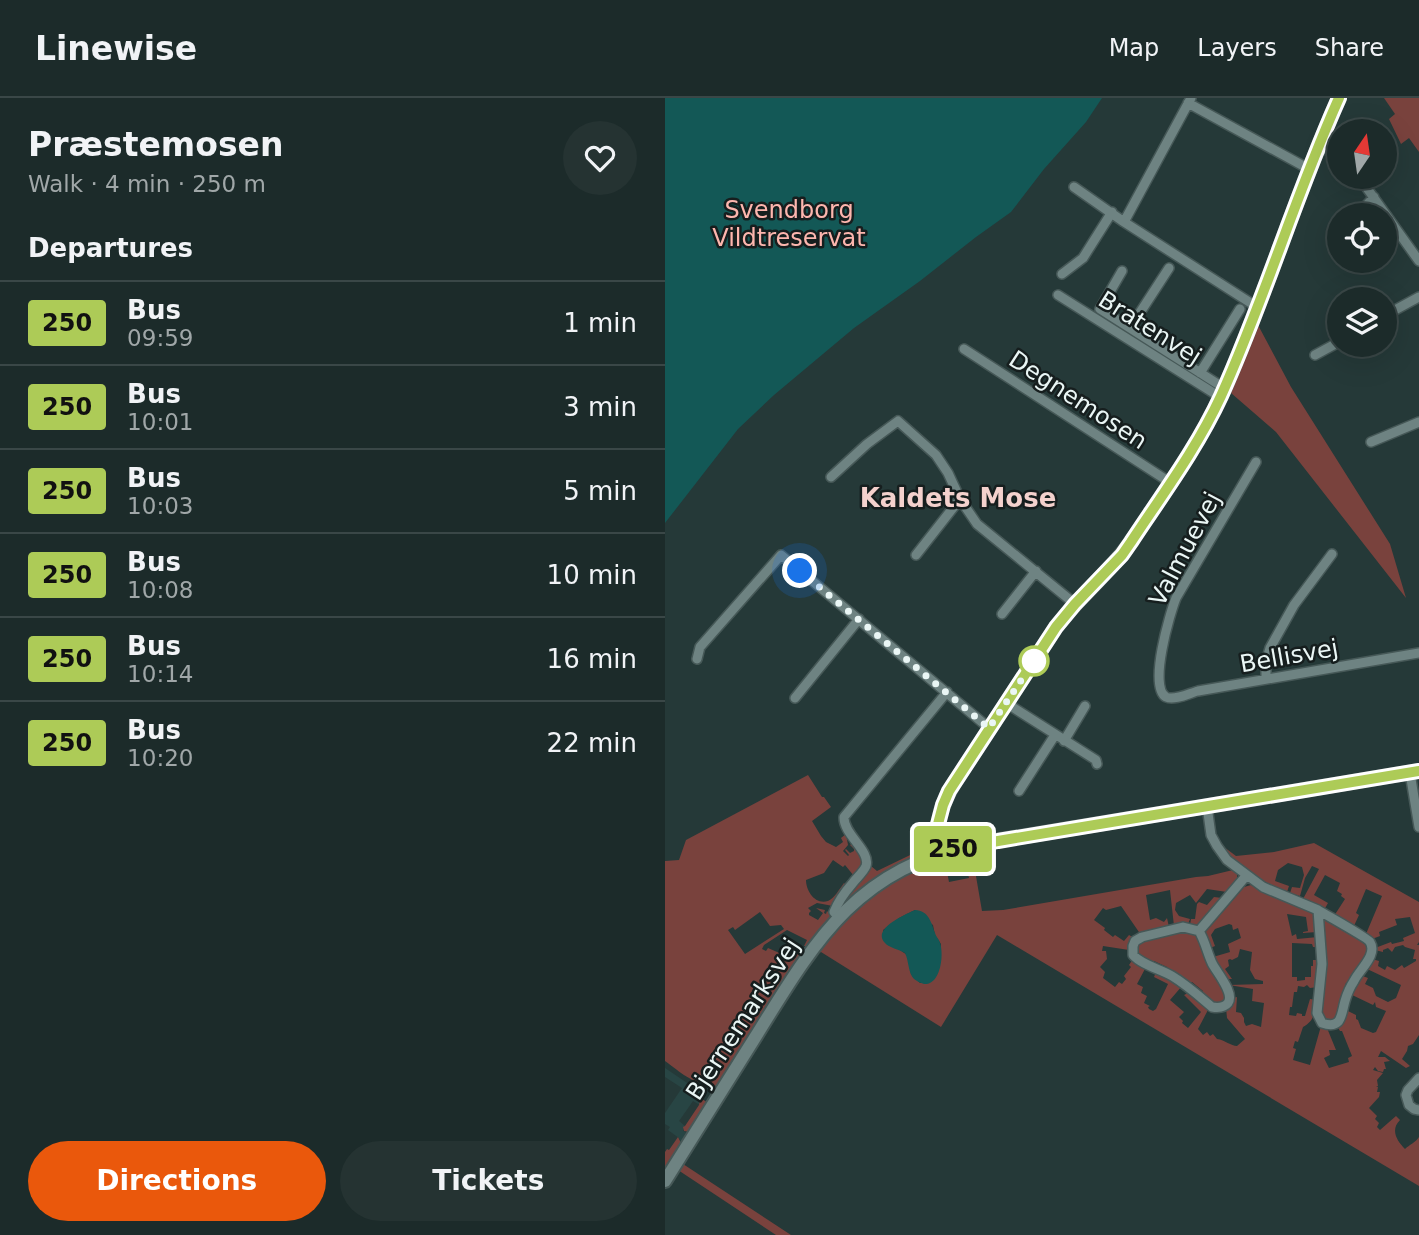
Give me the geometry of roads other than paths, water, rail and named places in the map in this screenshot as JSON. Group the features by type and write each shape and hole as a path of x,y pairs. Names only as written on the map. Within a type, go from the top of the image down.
{"street":[{"name":"Bratenvej","path":"941,852 938,824 949,791 1056,627 1122,555 1208,422 1257,307 1339,98"},
{"path":"1124,222 1189,101 1310,169"},
{"path":"1319,146 1327,150"},
{"path":"1075,187 1124,222 1257,307"},
{"path":"1368,189 1419,261"},
{"path":"1368,203 1374,197"},
{"path":"1062,274 1083,258 1112,212"},
{"name":"Bratenvej","path":"1130,328 1169,268"},
{"name":"Bratenvej","path":"1122,271 1100,309 1200,373 1222,393"},
{"name":"Bratenvej","path":"1058,295 1222,393"},
{"path":"1397,309 1419,297"},
{"name":"Bratenvej","path":"1200,373 1240,309"},
{"path":"1315,355 1327,348"},
{"name":"Degnemosen","path":"964,349 1171,483"},
{"path":"831,477 867,444 898,421 936,455 977,524 1075,604"},
{"path":"1371,442 1419,422"},
{"name":"Valmuevej","path":"1167,698 1161,691 1160,667 1168,619 1176,598 1256,462"},
{"path":"916,555 960,499"},
{"path":"1266,679 1270,648 1294,605 1332,554"},
{"path":"697,659 700,647 781,555 989,728"},
{"path":"1002,614 1036,571"},
{"path":"795,698 859,620"},
{"name":"Bellisvej","path":"1167,698 1419,653"},
{"name":"Bjernemarksvej","path":"839,917 834,912 837,906 866,865 865,856 843,822 844,817 947,692"},
{"path":"1006,703 1097,764"},
{"path":"1065,741 1086,706"},
{"path":"1019,791 1055,735"},
{"path":"1415,772 1419,827"},
{"name":"Bjernemarksvej","path":"665,1181 818,941 865,893 890,876 941,852 977,844 1415,772"},
{"path":"1207,806 1211,835 1227,860 1269,891 1318,910 1367,938 1372,946 1371,954 1348,992 1340,1019 1331,1025 1322,1023 1317,1015 1322,964 1318,910"},
{"path":"1199,931 1246,876"},
{"path":"1183,927 1199,931 1215,968 1230,993 1228,1002 1222,1007 1212,1007 1183,983 1136,959 1132,953 1134,943 1142,937 1183,927"},
{"path":"1419,1079 1406,1095 1409,1105 1419,1110"}],"water":[{"name":"Svendborg Vildtreservat","path":"665,98 1102,98 1086,122 1044,169 1011,212 854,328 774,395 738,429 665,523"},
{"path":"915,910 923,912 929,918 941,948 938,974 930,983 924,984 912,976 905,953 887,945 882,938 886,927"}],"district":[{"name":"Kaldets Mose","path":"958,498"}]}
